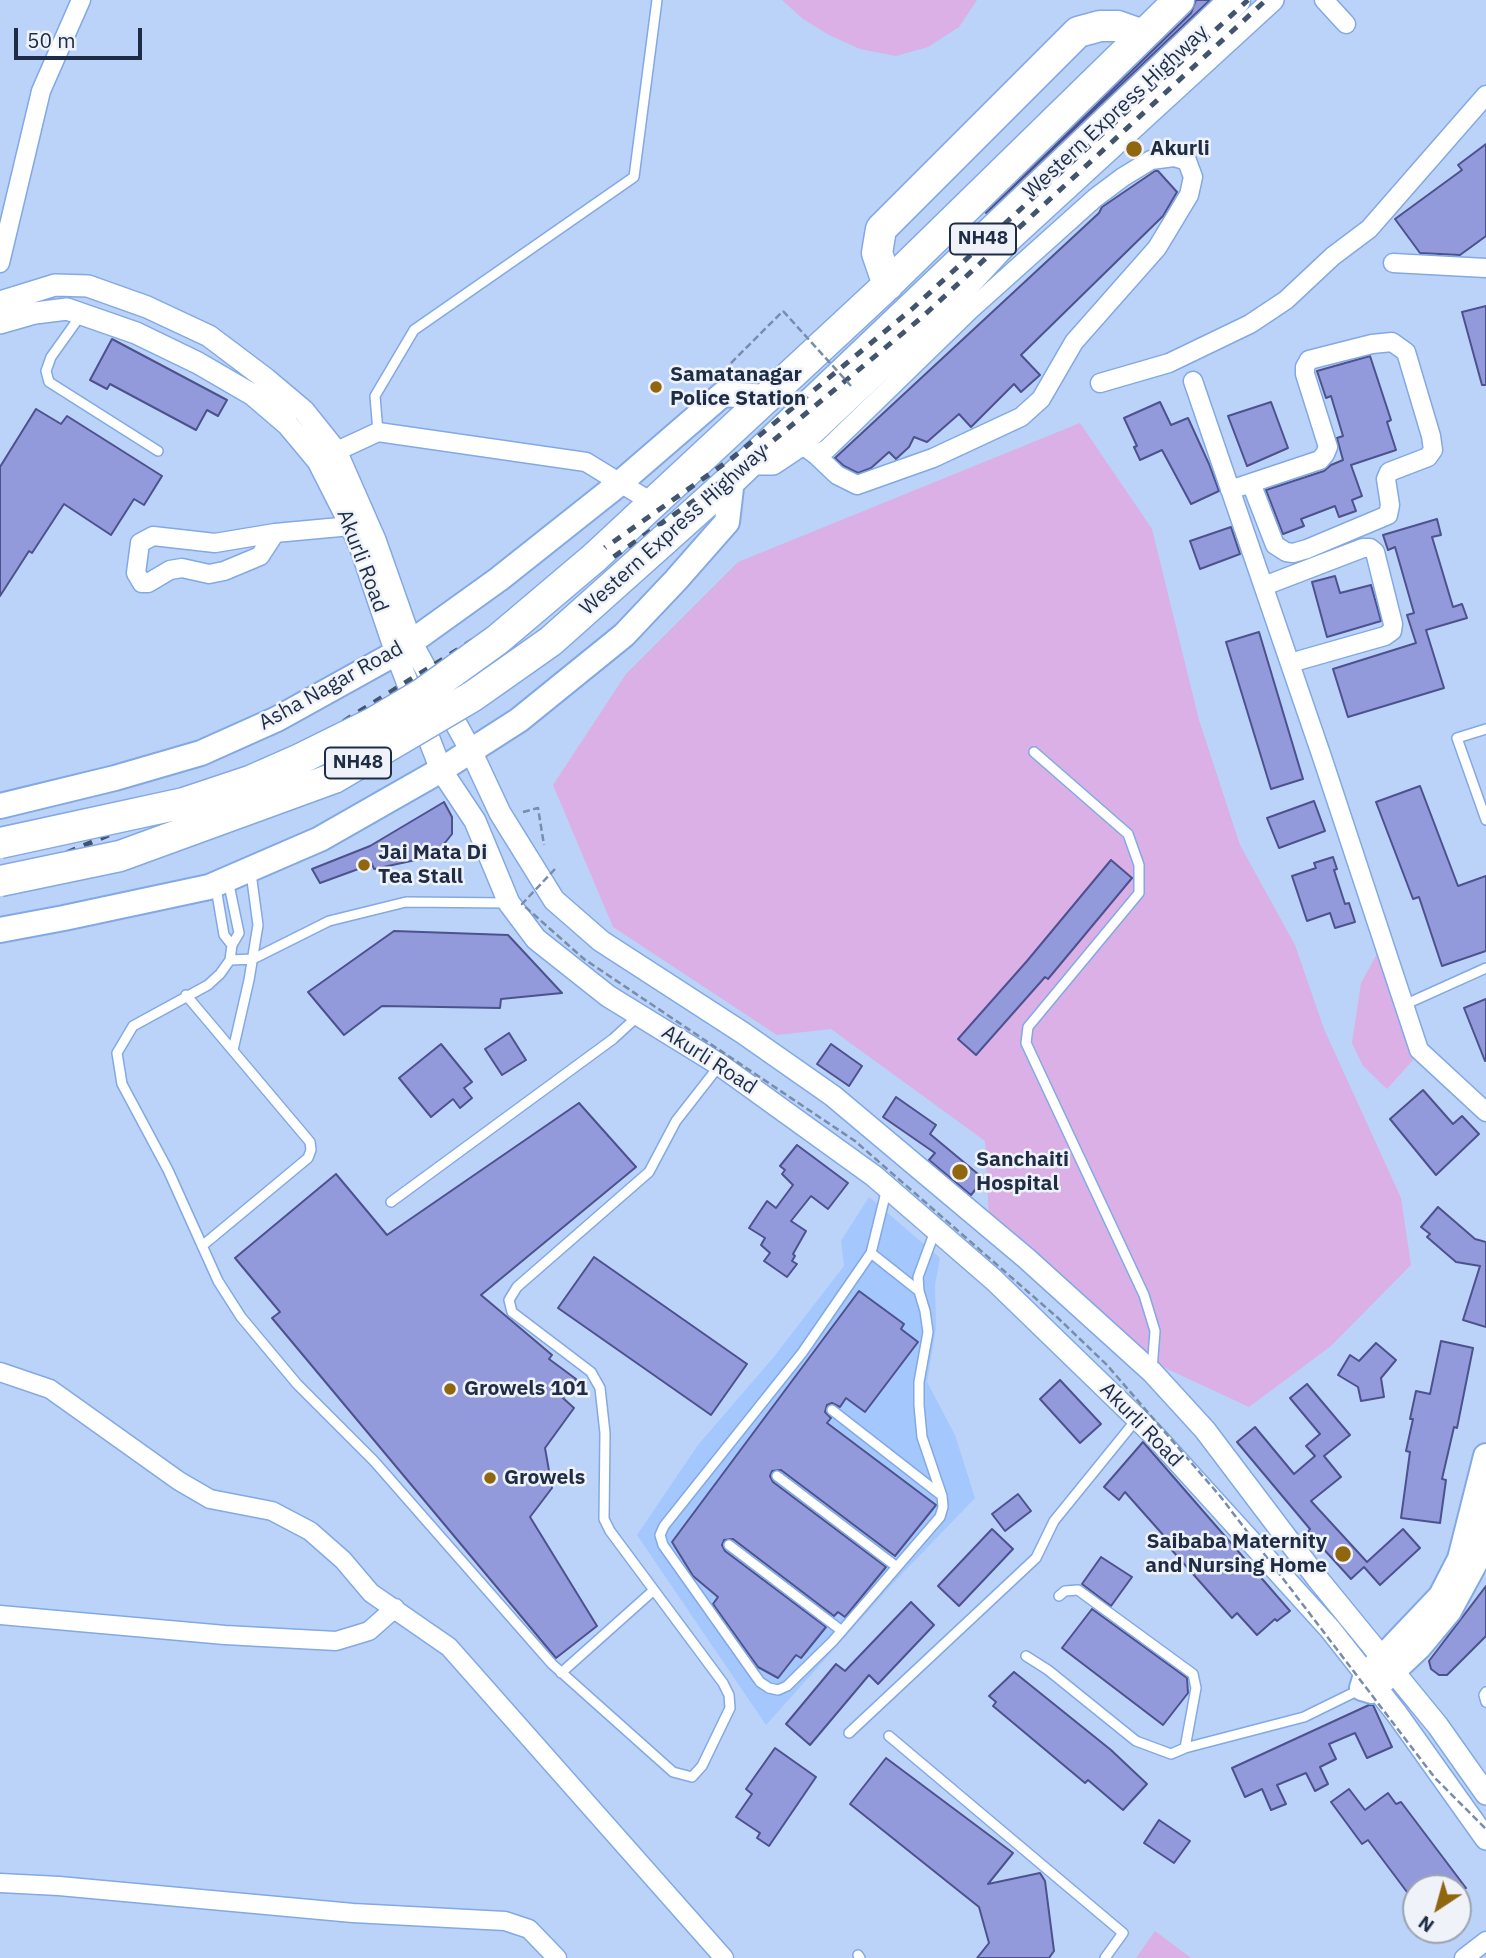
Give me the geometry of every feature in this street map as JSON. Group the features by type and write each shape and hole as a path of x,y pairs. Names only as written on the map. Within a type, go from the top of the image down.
{"highway":[{"name":"Western Express Highway","path":"0,843 184,803 250,781 373,723 422,694 497,640 594,558 888,285 1179,0"},
{"name":"Western Express Highway","path":"0,881 120,856 334,778 473,696 551,641 740,472 800,444 1234,0"},
{"path":"888,285 877,253 881,229 1078,32 1100,26 1118,26 1143,35"},
{"path":"965,144 997,178"}],"main road":[{"path":"723,394 767,397"},
{"name":"Asha Nagar Road","path":"0,806 115,778 201,753 277,719 403,647 499,579 620,483 723,394"},
{"path":"0,930 77,916 221,882 320,839 441,770 519,720 624,635 727,522 740,472"},
{"path":"1376,1676 1419,1647 1454,1614 1475,1563 1473,1534 1486,1456"},
{"path":"1376,1676 1441,1596 1486,1511"}],"street":[{"path":"0,263 41,91 81,0"},
{"path":"964,304 1010,241 1273,0"},
{"path":"1324,0 1346,24"},
{"path":"1100,383 1169,363 1250,324 1286,300 1333,256 1369,229 1486,95"},
{"path":"1174,157 1187,160 1193,177 1189,195 1157,248 1074,342 1041,399 1021,417 933,458 857,485 837,475 800,444 964,304 1123,177 1151,160 1174,157"},
{"path":"1393,263 1486,268"},
{"name":"Akurli Road","path":"0,302 55,285 88,286 146,306 209,336 304,411 375,540 403,647 441,770 475,821 509,903 536,939 608,996 720,1065 887,1188 994,1280 1137,1418 1376,1676 1438,1726 1486,1794"},
{"name":"Akurli Road","path":"0,323 35,313 66,309 136,333 198,363 254,395 327,456 351,526 403,647 471,751 500,813 554,900 601,941 743,1033 833,1096 1026,1258 1152,1372 1205,1430 1317,1578 1376,1676 1486,1839"},
{"path":"1230,490 1251,483 1320,460 1325,454 1328,447 1305,373 1309,360 1372,344 1392,342 1406,352 1433,450 1428,457 1389,472 1386,479 1390,505 1388,514 1307,549 1286,552 1276,545 1251,483"},
{"path":"1193,381 1419,1050 1486,1112"},
{"path":"327,456 378,432 586,461 653,503"},
{"path":"275,533 260,555 224,571 209,574 182,568 170,570 148,583 142,583 136,573 140,542 153,536 215,543 275,533 351,526"},
{"path":"1264,586 1363,548 1370,548 1375,552 1393,624 1392,631 1385,636 1290,663"},
{"path":"0,1372 50,1388 179,1482 210,1499 272,1511 310,1531 343,1560 371,1593 449,1647 724,1958"},
{"path":"0,1615 225,1635 337,1641 369,1631 395,1608"},
{"path":"0,1883 353,1913 505,1921 529,1929 557,1958"},
{"path":"1464,1958 1486,1941"}],"lane":[{"path":"378,432 375,396 415,330 634,177 657,0"},
{"path":"81,315 51,357 46,371 49,382 158,451"},
{"path":"1486,729 1457,738 1486,820"},
{"path":"1034,752 1128,834 1139,865 1139,893 1028,1027 1026,1043 1144,1295 1156,1331 1152,1372"},
{"path":"233,1050 258,925 250,869"},
{"path":"221,882 223,934 232,945"},
{"path":"221,882 239,933 232,945 229,960 220,974 208,985 133,1026 117,1053 122,1084 167,1170 218,1281 241,1317 297,1384 374,1461 561,1673 673,1772 692,1777 702,1766 730,1708 729,1695 723,1683 610,1531 604,1518 605,1433 600,1388 591,1372 512,1312 509,1300 517,1287 649,1172 677,1121 720,1065"},
{"path":"229,960 253,959 329,921 407,902 509,903"},
{"path":"1404,1005 1486,968"},
{"path":"186,995 310,1142 311,1150 308,1158 202,1246"},
{"path":"391,1202 613,1039 639,1015"},
{"path":"887,1188 871,1253 802,1353 664,1525 660,1535 663,1545 760,1682 769,1688 778,1690 787,1686 842,1631 940,1517 942,1496 922,1437 919,1382 928,1332 918,1277 935,1230"},
{"path":"871,1253 919,1291"},
{"path":"832,1410 942,1496"},
{"path":"849,1733 1036,1558 1054,1521 1137,1418"},
{"path":"777,1476 897,1567"},
{"path":"729,1545 842,1631"},
{"path":"561,1673 654,1590"},
{"path":"1059,1596 1065,1591 1078,1590 1193,1674 1196,1688 1185,1748"},
{"path":"1026,1656 1048,1670 1136,1741 1171,1754 1304,1717 1376,1676"},
{"path":"1486,1692 1486,1702"},
{"path":"889,1736 1123,1933 1105,1958"}],"path":[{"path":"723,394 730,364 783,311 851,387"},
{"path":"538,808 544,847"},
{"path":"555,869 522,904 584,959 855,1141 1058,1318 1107,1366 1220,1496 1435,1778 1486,1829"}],"shaded area":[{"path":"782,0 977,0 959,27 928,47 896,56 860,49 829,35 803,19"},
{"path":"1080,423 1152,529 1199,720 1240,845 1295,945 1324,1029 1401,1198 1411,1265 1331,1346 1249,1407 1163,1367 989,1219 985,1141 831,1029 777,1035 613,927 553,785 626,674 738,562"},
{"path":"1377,954 1413,1060 1387,1089 1363,1066 1352,1043 1361,983"},
{"path":"869,1197 940,1258 935,1285 936,1328 927,1382 955,1435 975,1498 896,1580 766,1725 637,1535 698,1445 773,1358 844,1266 841,1241"},
{"path":"1155,1931 1191,1958 1136,1958"}],"building":[{"path":"1196,0 1210,0 986,213 1191,13"},
{"path":"1486,144 1486,236 1460,255 1420,253 1395,219 1462,170 1458,165"},
{"path":"1155,171 1177,192 1163,216 1021,355 1040,375 1021,392 1014,384 971,427 959,414 927,442 914,437 909,447 896,459 889,452 871,468 858,473 835,458 1099,213 1102,207"},
{"path":"1486,306 1486,385 1482,385 1462,312"},
{"path":"112,339 227,400 218,416 207,410 196,430 110,384 107,389 90,380"},
{"path":"1370,356 1391,420 1387,422 1396,450 1351,465 1362,496 1352,500 1356,511 1339,517 1335,506 1301,519 1304,526 1283,534 1266,490 1324,471 1343,460 1337,438 1343,436 1331,396 1326,398 1317,371"},
{"path":"1160,402 1171,425 1188,418 1219,491 1191,504 1162,450 1140,460 1134,447 1137,446 1124,418"},
{"path":"1271,402 1288,448 1247,466 1228,416"},
{"path":"36,409 61,424 67,416 162,476 144,505 134,499 111,535 64,504 0,596 0,467"},
{"path":"1437,519 1441,535 1432,537 1453,607 1462,604 1467,618 1426,630 1444,688 1348,717 1333,669 1416,643 1407,615 1414,613 1395,547 1388,550 1383,535"},
{"path":"1231,527 1240,554 1200,569 1190,541"},
{"path":"1335,576 1340,593 1371,585 1381,621 1327,637 1312,582"},
{"path":"1259,632 1303,779 1271,789 1226,642"},
{"path":"1420,786 1458,886 1486,876 1486,951 1442,966 1419,897 1413,899 1376,802"},
{"path":"1314,801 1325,831 1279,848 1267,818"},
{"path":"444,802 452,817 452,834 440,849 425,858 374,869 372,864 320,883 312,869 370,846"},
{"path":"1333,857 1337,869 1334,870 1345,904 1349,903 1355,922 1335,928 1330,913 1307,921 1292,876 1316,868 1314,863"},
{"path":"1111,860 1132,878 1048,979 1045,977 976,1055 958,1039"},
{"path":"394,931 508,935 562,993 501,999 500,1008 382,1006 344,1035 308,992"},
{"path":"1486,999 1486,1061 1485,1061 1464,1008"},
{"path":"509,1033 526,1060 502,1075 485,1049"},
{"path":"441,1044 472,1082 464,1088 472,1098 460,1108 453,1099 431,1117 399,1078"},
{"path":"831,1044 862,1066 849,1086 817,1064"},
{"path":"1423,1090 1453,1124 1462,1116 1479,1134 1436,1175 1390,1119"},
{"path":"896,1097 936,1125 930,1134 984,1179 971,1195 929,1160 935,1153 883,1117"},
{"name":"Growels 101","path":"579,1103 636,1167 481,1295 552,1355 549,1359 576,1379 563,1398 574,1408 545,1448 552,1488 530,1517 597,1626 556,1658 272,1318 280,1312 235,1258 336,1174 387,1235"},
{"path":"797,1145 848,1183 828,1209 811,1196 791,1221 806,1231 793,1254 795,1256 792,1261 797,1264 787,1277 764,1261 770,1253 761,1245 765,1238 749,1228 767,1201 776,1208 793,1185 782,1174 785,1170 780,1166"},
{"path":"1438,1207 1475,1239 1486,1242 1486,1327 1463,1320 1480,1266 1456,1262 1427,1237 1430,1234 1421,1227"},
{"path":"594,1257 747,1364 711,1415 558,1308"},
{"path":"859,1291 904,1324 901,1329 918,1342 865,1412 846,1398 840,1407 832,1403 827,1405 825,1412 831,1418 827,1423 936,1505 895,1556 781,1470 772,1471 770,1476 773,1482 886,1567 845,1617 838,1612 834,1616 733,1539 724,1540 722,1545 725,1551 826,1627 801,1658 796,1655 778,1678 758,1667 713,1604 718,1597 693,1576 672,1542"},
{"path":"1441,1341 1473,1348 1457,1428 1454,1427 1442,1479 1446,1480 1440,1523 1401,1518 1410,1452 1406,1451 1416,1391 1430,1394"},
{"path":"1376,1343 1396,1360 1381,1378 1384,1397 1361,1401 1358,1387 1338,1375 1350,1355 1359,1361"},
{"path":"1060,1380 1101,1424 1080,1443 1040,1399"},
{"path":"1307,1384 1350,1435 1324,1456 1341,1477 1311,1501 1367,1562 1403,1529 1420,1548 1380,1585 1364,1567 1351,1579 1308,1532 1310,1529 1237,1442 1255,1427 1294,1474 1315,1456 1306,1446 1320,1434 1290,1398"},
{"path":"1143,1442 1290,1611 1277,1621 1275,1619 1257,1635 1237,1613 1232,1618 1162,1539 1165,1537 1125,1492 1119,1500 1104,1487"},
{"path":"1018,1494 1031,1511 1005,1531 992,1514"},
{"path":"992,1529 1013,1549 959,1606 938,1586"},
{"path":"1101,1557 1132,1577 1111,1606 1082,1584"},
{"path":"1486,1586 1486,1636 1447,1675 1439,1675 1431,1669 1429,1661"},
{"path":"911,1602 934,1625 878,1684 869,1675 810,1745 786,1724 836,1664 845,1671"},
{"path":"1092,1609 1187,1678 1188,1693 1163,1725 1062,1648"},
{"path":"1014,1672 1111,1750 1147,1784 1123,1810 1088,1780 1085,1783 993,1706 996,1702 989,1696"},
{"path":"1373,1705 1392,1747 1367,1758 1355,1733 1329,1744 1336,1759 1320,1767 1328,1784 1315,1791 1306,1773 1277,1785 1286,1804 1271,1810 1262,1789 1245,1797 1232,1768"},
{"path":"775,1748 816,1777 769,1846 757,1838 760,1833 736,1817 752,1794 746,1789"},
{"path":"886,1758 1013,1853 988,1884 1040,1873 1045,1881 1054,1951 1049,1958 977,1958 989,1943 979,1907 850,1804"},
{"path":"1349,1789 1365,1810 1388,1793 1396,1804 1401,1802 1455,1874 1402,1874 1402,1885 1368,1840 1362,1844 1331,1802"},
{"path":"1159,1820 1190,1841 1174,1863 1144,1843"}],"railway":[{"path":"0,878 41,864 206,793 338,725 478,637 731,459 912,309 1248,0"},
{"path":"0,892 46,876 211,804 344,736 485,647 739,469 921,318 1266,0"}],"place":[{"name":"Akurli","path":"1134,149"},
{"name":"Samatanagar Police Station","path":"656,387"},
{"name":"Jai Mata Di Tea Stall","path":"364,865"},
{"name":"Sanchaiti Hospital","path":"960,1172"},
{"name":"Growels 101","path":"450,1389"},
{"name":"Growels","path":"490,1478"},
{"name":"Saibaba Maternity and Nursing Home","path":"1343,1554"}]}
